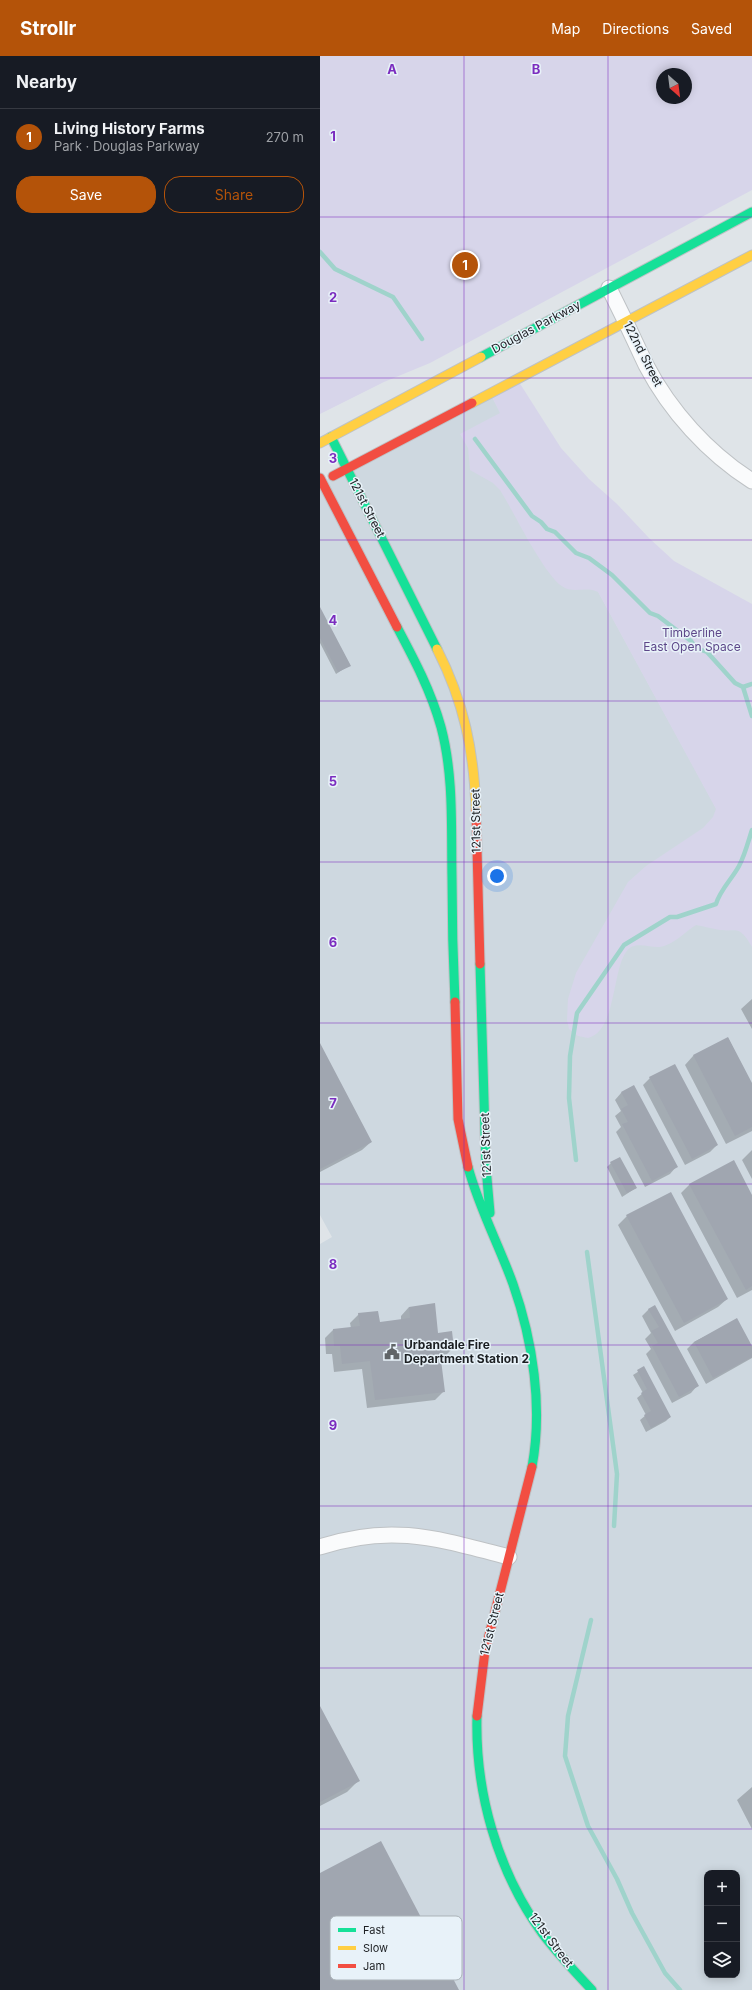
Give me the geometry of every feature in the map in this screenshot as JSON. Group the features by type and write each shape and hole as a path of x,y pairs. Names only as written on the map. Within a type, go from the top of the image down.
{"street":[{"name":"Douglas Parkway","path":"320,443 752,212"},
{"path":"321,481 347,469 752,255"},
{"name":"122nd Street","path":"609,288 647,366 663,394 685,422 710,448 752,481"},
{"name":"121st Street","path":"331,437 441,656 455,688 468,730 475,772 486,1167 492,1236"},
{"name":"121st Street","path":"321,481 420,670 432,697 444,736 450,774 452,898 460,1137 469,1177 492,1236 513,1283 525,1318 533,1356 536,1394 536,1432 532,1465 488,1636 481,1670 477,1703 476,1746 486,1810 497,1848 511,1881 529,1914 551,1944 592,1990"},
{"path":"320,1546 354,1537 394,1533 421,1535 509,1557"}],"shaded area":[{"path":"490,393 752,874 752,1990 320,1990 320,1244 332,1237 320,1215 320,483"}],"green space":[{"path":"320,56 752,56 752,190 430,363 384,382 320,414"},
{"name":"Timberline East Open Space","path":"517,379 561,448 589,479 617,504 649,538 674,561 752,604 752,947 743,934 736,930 712,929 696,925 665,946 656,947 637,945 629,948 621,961 609,1013 604,1024 597,1033 588,1038 578,1036 569,1029 567,1020 568,999 576,973 628,882 646,866 703,828 713,817 716,809 598,592 594,590 573,590 565,588 557,582 530,544 500,490 493,483 470,470 468,448 460,434 500,413 490,393"}],"building":[{"path":"320,607 351,666 338,672 320,638"},
{"path":"728,1037 752,1083 752,1127 735,1136 693,1055"},
{"path":"320,1043 372,1142 320,1169"},
{"path":"675,1064 718,1145 692,1159 649,1077"},
{"path":"634,1085 678,1167 652,1181 622,1124 628,1122 621,1109 628,1105 621,1092"},
{"path":"620,1157 637,1188 627,1193 610,1162"},
{"path":"734,1160 752,1195 752,1286 746,1290 689,1184"},
{"path":"671,1192 728,1299 684,1323 626,1215"},
{"name":"Urbandale Fire Department Station 2","path":"435,1303 438,1333 452,1331 454,1349 440,1352 445,1392 375,1400 370,1361 342,1364 340,1346 334,1346 333,1329 360,1326 358,1313 378,1311 380,1322 410,1318 409,1307"},
{"path":"655,1305 699,1386 679,1397 652,1346 658,1343 651,1331 659,1327 648,1309"},
{"path":"737,1318 752,1346 752,1357 713,1378 694,1342"},
{"path":"644,1366 671,1417 651,1428 644,1415 651,1411 641,1393 647,1389 637,1370"},
{"path":"320,1706 360,1781 320,1802"},
{"path":"381,1841 420,1916 330,1916 330,1980 454,1980 459,1990 320,1990 320,1873"}],"waterway":[{"path":"320,252 335,269 393,297 422,339"},
{"path":"475,439 532,516 541,522 547,529 555,532 576,553 589,558 612,575 650,613 658,616 691,641 696,648 707,652 735,683 743,687 752,684"},
{"path":"743,687 752,716"},
{"path":"576,1160 569,1098 570,1056 577,1013 624,945 670,917 677,917 716,904 720,894 741,862 752,830"},
{"path":"587,1252 617,1474 614,1526"},
{"path":"591,1620 568,1716 565,1756 588,1826 617,1879 632,1913 665,1973 680,1990"}],"traffic: fast":[{"path":"481,357 752,212"},
{"path":"331,437 437,649"},
{"path":"397,627 416,663 437,714 448,764 451,802 452,924 455,1002"},
{"path":"480,964 486,1167 490,1213"},
{"path":"468,1167 483,1212 513,1284 531,1351 536,1398 535,1444 532,1467"},
{"path":"477,1716 477,1745 480,1773 485,1801 501,1857 526,1909 542,1933 592,1990"}],"traffic: slow":[{"path":"472,403 752,255"},
{"path":"320,443 481,357"},
{"path":"437,649 454,688 466,727 473,767 476,810"}],"traffic: jam":[{"path":"333,476 472,403"},
{"path":"320,478 397,627"},
{"path":"476,810 480,964"},
{"path":"455,1002 458,1119 468,1167"},
{"path":"477,1716 485,1651 532,1467"}],"place":[{"name":"Living History Farms","path":"465,265"},
{"name":"Urbandale Fire Department Station 2","path":"392,1352"}]}
